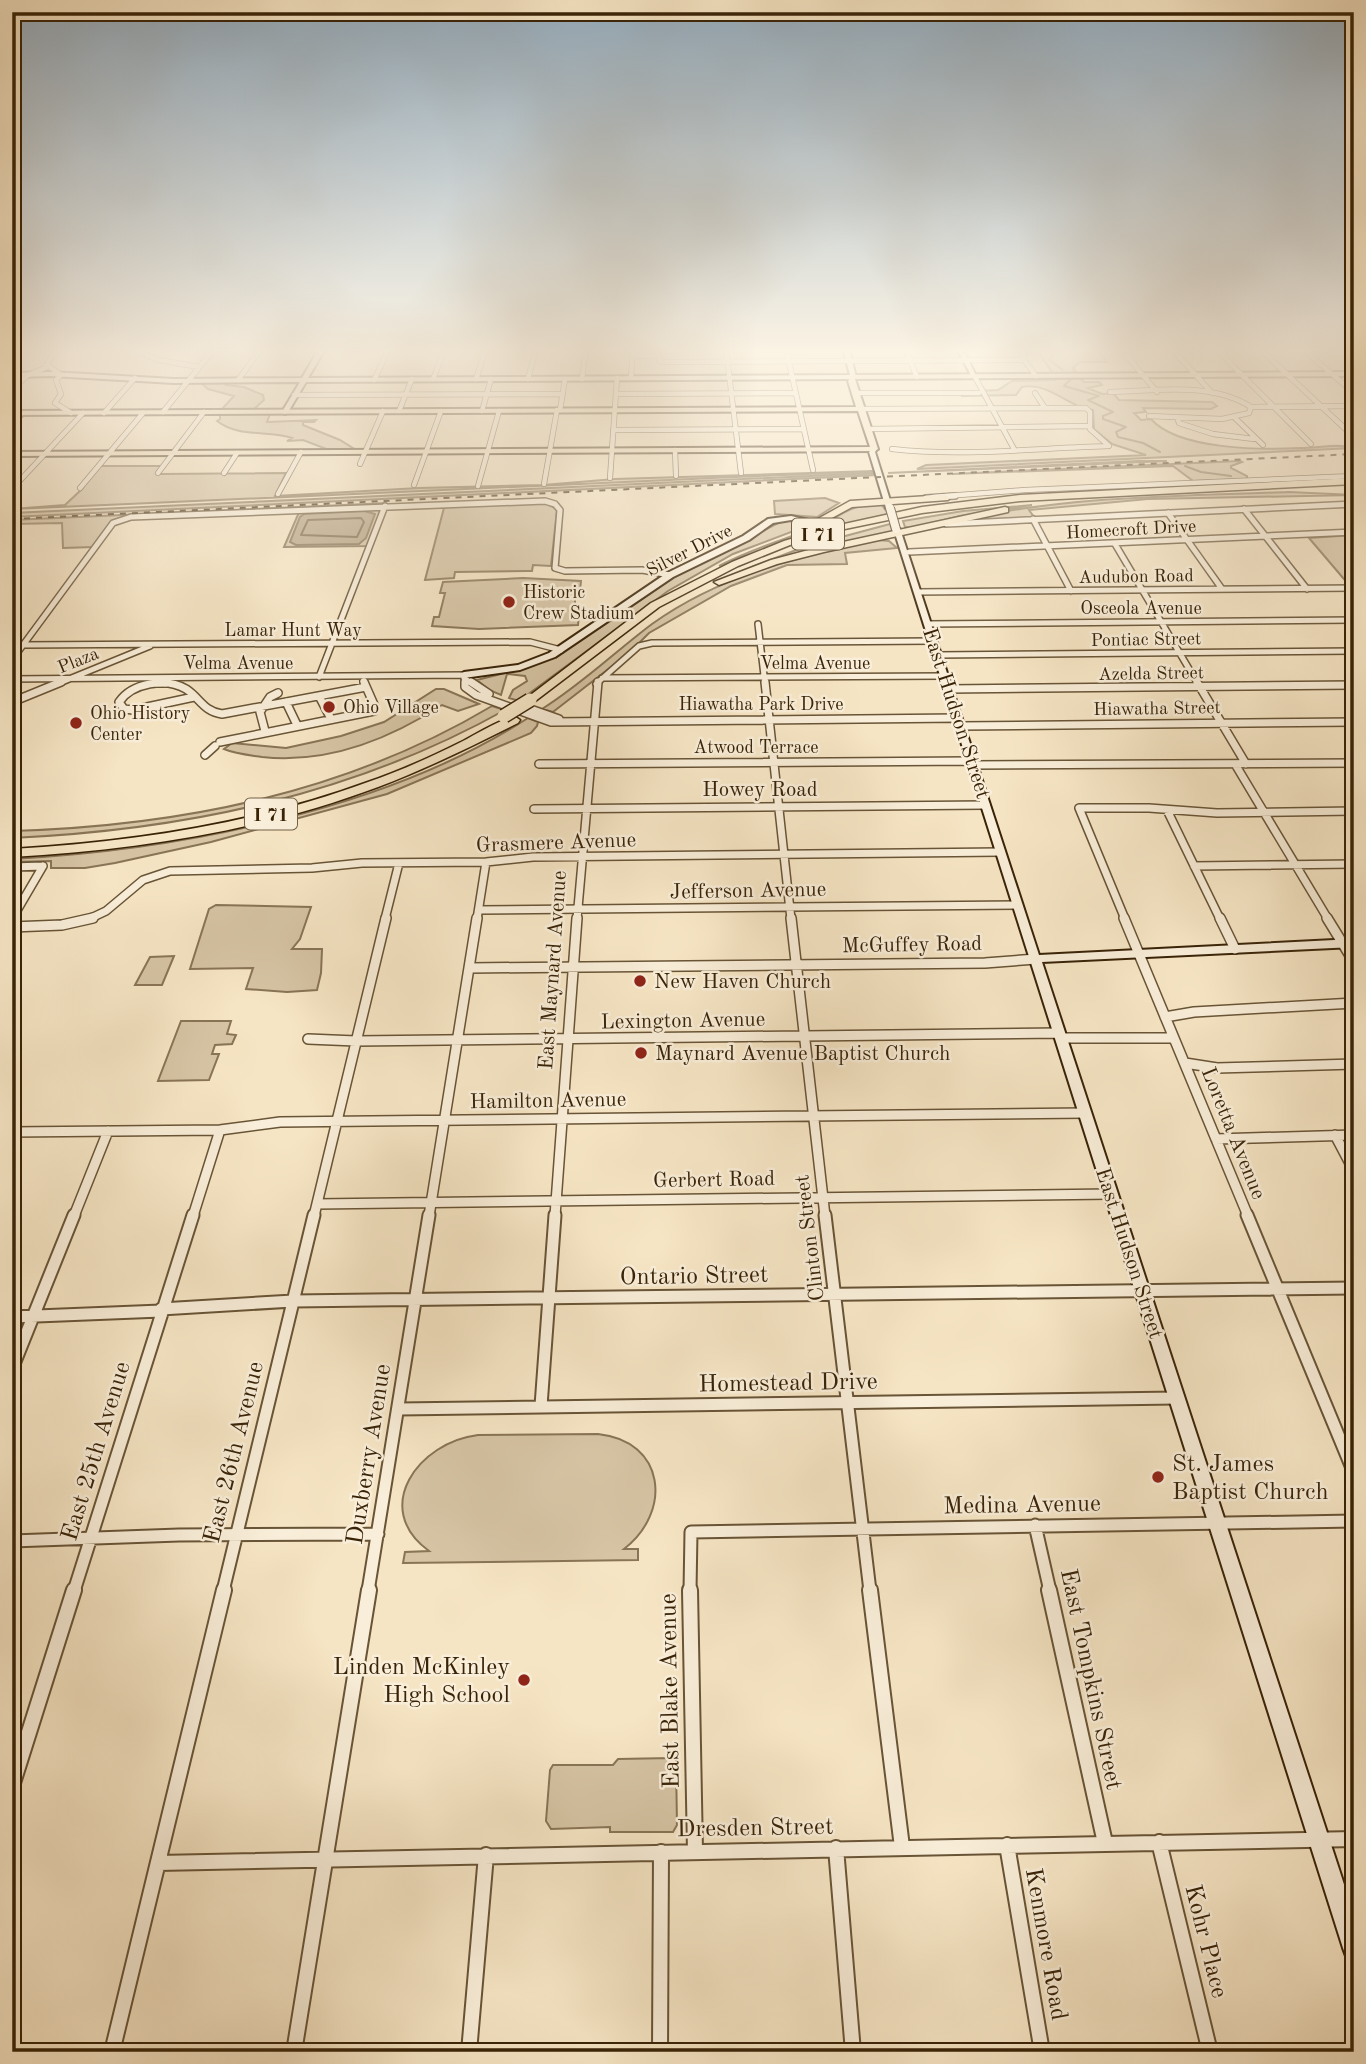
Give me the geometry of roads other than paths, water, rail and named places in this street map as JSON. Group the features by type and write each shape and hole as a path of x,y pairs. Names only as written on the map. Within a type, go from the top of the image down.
{"highway":[{"name":"I 71","path":"535,701 655,605 745,559 787,543 869,521 945,507 1020,498 1354,484"},
{"name":"I 71","path":"12,853 142,841 243,821 327,799 417,768 509,718 673,605 746,566 793,548 875,524 992,506 1354,484"},
{"path":"655,605 735,556 819,523 850,504 1148,491"},
{"path":"707,587 774,562 900,530 1036,505 1129,496"},
{"path":"868,539 890,541 906,551"},
{"name":"I 71","path":"12,844 155,831 322,793 392,769 509,718"}],"main road":[{"name":"East Hudson Street","path":"872,445 874,450"},
{"path":"12,454 874,450"}],"street":[{"path":"12,489 53,445"},
{"path":"80,488 116,445"},
{"path":"158,473 179,445"},
{"path":"360,464 367,445"},
{"path":"414,485 428,445"},
{"path":"478,486 490,445"},
{"path":"544,484 551,445"},
{"path":"610,478 612,445"},
{"path":"738,445 741,473"},
{"path":"808,445 813,470"},
{"path":"1012,445 1014,449"},
{"path":"874,450 918,452 1107,445"},
{"path":"675,450 676,476"},
{"name":"East Hudson Street","path":"874,450 872,452 900,530 1035,959 1354,1948"},
{"path":"278,494 300,452"},
{"path":"224,473 237,453"},
{"path":"922,499 957,494 1354,484"},
{"path":"891,504 930,502 957,494"},
{"path":"12,660 117,520 140,517 494,501 551,502 560,510 555,568 565,571 648,570 670,575"},
{"path":"927,526 1354,504"},
{"path":"319,677 385,506"},
{"path":"1244,509 1307,589"},
{"path":"1168,513 1222,590"},
{"name":"Silver Drive","path":"464,677 520,667 561,650 670,575 746,538 771,521 792,518 819,523"},
{"path":"1033,519 1071,591"},
{"name":"Homecroft Drive","path":"906,551 1354,532"},
{"path":"1115,544 1246,764"},
{"name":"Audubon Road","path":"918,592 1354,588"},
{"name":"Osceola Avenue","path":"928,624 1354,620"},
{"name":"Clinton Street","path":"758,624 902,1847"},
{"path":"602,678 644,644 934,641"},
{"name":"Lamar Hunt Way","path":"23,645 530,642 561,650"},
{"name":"Plaza","path":"12,702 155,645"},
{"name":"Pontiac Street","path":"938,655 1354,651"},
{"path":"205,755 218,744 265,731 373,711 375,706 361,676"},
{"name":"Velma Avenue","path":"602,678 945,676"},
{"name":"Velma Avenue","path":"12,679 464,677"},
{"name":"Hiawatha Park Drive","path":"464,677 465,687 469,691 545,721 769,719 960,722"},
{"name":"East Maynard Avenue","path":"541,1406 591,721 594,690 602,678"},
{"path":"194,697 180,697 136,710 124,709 119,702 126,692 152,685 173,685 188,691 194,697 204,710 216,713 366,687"},
{"name":"Azelda Street","path":"949,689 1354,685"},
{"path":"180,697 188,691"},
{"path":"265,731 259,715 270,696 278,693"},
{"path":"319,696 331,719"},
{"path":"286,702 297,725"},
{"name":"Hiawatha Street","path":"960,722 1354,722"},
{"name":"Atwood Terrace","path":"540,764 1354,762"},
{"path":"1235,764 1294,864 1348,943 1354,962"},
{"name":"Howey Road","path":"534,809 986,805"},
{"name":"Loretta Avenue","path":"1167,810 1079,808 1354,1472"},
{"path":"1234,949 1167,810 1354,811"},
{"name":"Grasmere Avenue","path":"122,898 143,880 170,871 486,862 533,857 1001,852"},
{"name":"Duxberry Avenue","path":"294,2052 486,862"},
{"name":"East 26th Avenue","path":"111,2052 399,863"},
{"path":"1194,866 1354,864"},
{"path":"12,867 43,866"},
{"path":"12,920 43,866"},
{"path":"12,926 62,925 85,921 106,911 122,898"},
{"name":"Jefferson Avenue","path":"479,910 1018,905"},
{"name":"McGuffey Road","path":"470,968 985,963 1348,943"},
{"path":"1166,1017 1194,1012 1354,1003"},
{"name":"Lexington Avenue","path":"308,1039 356,1041 805,1036 1174,1038"},
{"path":"1185,1063 1217,1068 1354,1065"},
{"name":"Hamilton Avenue","path":"12,1132 220,1130 280,1122 1085,1113"},
{"name":"East 25th Avenue","path":"12,1786 220,1130"},
{"path":"12,1369 108,1131"},
{"path":"1335,1135 1354,1171"},
{"path":"1216,1139 1354,1135"},
{"name":"Gerbert Road","path":"317,1204 1111,1194"},
{"name":"Ontario Street","path":"12,1317 293,1301 1354,1288"},
{"name":"Homestead Drive","path":"399,1409 1177,1398"},
{"name":"Medina Avenue","path":"691,1532 863,1527 1354,1521"},
{"name":"East Tompkins Street","path":"1035,1525 1104,1843"},
{"name":"East Blake Avenue","path":"691,1532 689,1559 695,1851"},
{"path":"12,1541 179,1535 378,1534"},
{"name":"Dresden Street","path":"158,1863 1354,1839"},
{"name":"Kohr Place","path":"1159,1842 1210,2052"},
{"name":"Kenmore Road","path":"1007,1845 1042,2052"},
{"path":"836,1848 853,2052"},
{"path":"660,2052 661,1852"},
{"path":"469,2052 486,1856"}],"water":[{"path":"364,511 375,514 366,538 359,544 296,545 290,542 300,517 304,514"}],"waterway":[{"path":"1147,445 1160,452"},
{"path":"1185,466 1201,472 1231,476"}],"railway":[{"path":"12,519 1354,454"}],"place":[{"name":"Historic Crew Stadium","path":"509,602"},
{"name":"Ohio Village","path":"329,707"},
{"name":"Ohio History Center","path":"76,723"},
{"name":"New Haven Church","path":"640,981"},
{"name":"Maynard Avenue Baptist Church","path":"641,1053"},
{"name":"St. James Baptist Church","path":"1158,1477"},
{"name":"Linden McKinley High School","path":"524,1680"}]}
